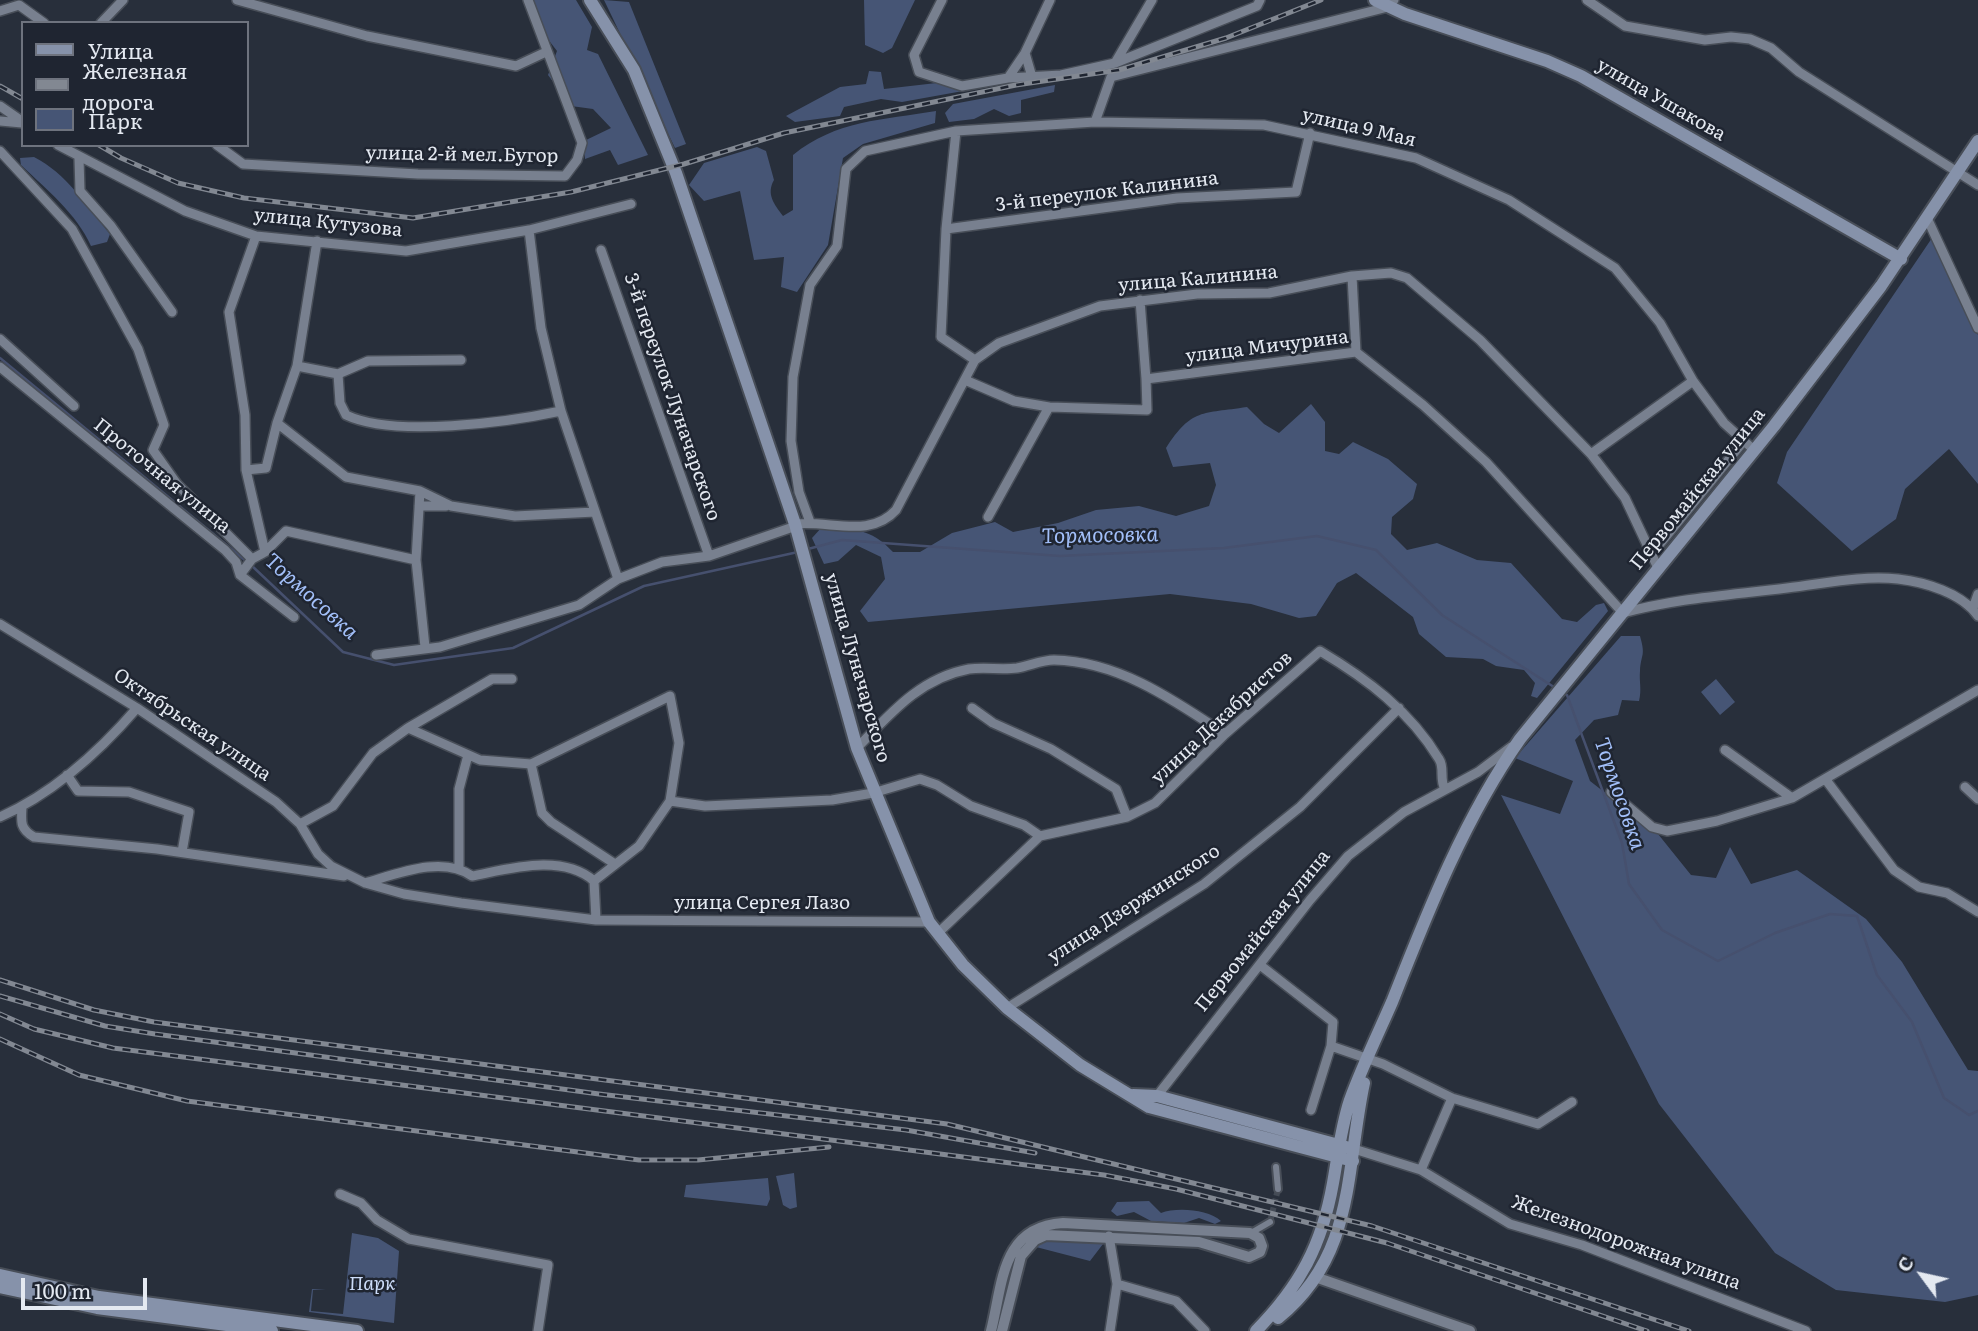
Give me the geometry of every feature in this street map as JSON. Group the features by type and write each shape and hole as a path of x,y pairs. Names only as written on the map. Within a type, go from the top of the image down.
{"main road":[{"name":"улица Луначарского","path":"590,0 634,70 676,173 810,572 842,704 873,793 929,922 970,973 1007,1008 1080,1065 1129,1095"},
{"name":"улица Ушакова","path":"1375,0 1547,61 1581,76 1901,259"},
{"name":"Первомайская улица","path":"1256,1331 1282,1304 1309,1264 1329,1206 1338,1151 1351,1098 1457,848 1484,794 1520,739 1754,450 1901,259 1978,141"},
{"name":"Первомайская улица","path":"1262,1331 1294,1305 1318,1278 1335,1243 1344,1210 1355,1126 1368,1059"},
{"name":"Железнодорожная улица","path":"1129,1095 1353,1155"},
{"path":"0,1275 220,1323 356,1331"},
{"path":"0,1287 97,1308 272,1331"}],"street":[{"path":"103,21 123,0"},
{"path":"237,0 367,36 516,66 546,52"},
{"name":"улица 2-й мел.Бугор","path":"220,147 243,164 418,174 565,176 577,160 582,143 528,0"},
{"path":"942,0 914,55 919,72 962,86 1009,78 1061,75 1115,64 1257,6 1260,0"},
{"path":"1009,78 1050,0"},
{"path":"1115,64 1152,0"},
{"path":"1587,0 1625,26 1705,40 1731,37 1750,39 1771,48 1799,72 1959,170 1978,185"},
{"path":"1096,122 1111,77 1391,4"},
{"path":"0,11 19,5 41,21"},
{"path":"1025,52 1032,77"},
{"path":"0,106 21,122"},
{"path":"0,121 21,123"},
{"name":"улица 9 Мая","path":"810,522 799,492 791,441 793,377 810,285 837,246 846,169 865,151 956,131 1096,122 1264,125 1416,158 1509,200 1615,268 1660,323 1693,381 1724,423 1754,450"},
{"path":"376,655 440,647 579,605 618,579 662,562 709,556 795,525 810,522 863,527 886,521 896,510 975,360 941,337 946,229 956,131"},
{"name":"3-й переулок Калинина","path":"946,229 1177,198 1296,192 1310,133"},
{"name":"улица Кутузова","path":"61,147 79,159 125,178 185,211 256,236 406,251 529,230 631,204"},
{"path":"0,151 72,229 138,349 164,425 153,450 177,484 252,559"},
{"path":"79,159 80,191 111,226 172,312"},
{"path":"1927,218 1978,328"},
{"path":"529,230 541,328 561,411 618,579"},
{"path":"256,236 229,312 245,415 246,470 265,551"},
{"path":"246,470 266,468 277,423 297,366 317,241"},
{"name":"3-й переулок Луначарского","path":"601,250 709,556"},
{"name":"улица Калинина","path":"975,360 999,343 1100,306 1197,294 1269,293 1352,276 1391,273 1407,278 1480,340 1591,454 1625,498 1658,568"},
{"path":"1352,276 1356,352"},
{"path":"965,380 1014,401 1049,407 1147,410 1140,300"},
{"path":"0,339 74,406"},
{"name":"улица Мичурина","path":"1146,379 1356,352 1423,405 1486,462 1623,612"},
{"path":"297,366 338,374 368,361 461,360"},
{"name":"Проточная улица","path":"0,367 225,550 236,562 240,575 294,617"},
{"path":"338,374 340,403 346,415 382,426 510,422 561,411"},
{"path":"1591,454 1693,381"},
{"path":"988,517 1049,407"},
{"path":"277,423 346,477 420,491 451,506"},
{"path":"1651,555 1743,442"},
{"path":"420,491 416,559 425,647"},
{"path":"419,506 451,506 515,516 595,512"},
{"path":"240,575 252,559 286,531 416,559"},
{"path":"1623,612 1670,601 1849,580 1898,579 1937,587 1976,608 1978,594"},
{"name":"Октябрьская улица","path":"0,624 108,689 276,802 300,824 318,854 346,876"},
{"name":"улица Декабристов","path":"1040,836 1127,817 1155,803 1224,734 1320,651 1363,677 1399,708"},
{"path":"857,748 898,706 930,681 970,669 1016,668 1053,660 1117,671 1178,702 1224,734"},
{"path":"300,824 333,806 373,753 408,728 492,679 512,679"},
{"path":"1611,792 1652,827 1667,831 1717,821 1792,798 1978,690"},
{"path":"408,728 480,760 531,764 670,696 679,743 670,802 639,846 594,881"},
{"path":"0,817 22,807 67,775 107,742 137,708"},
{"path":"972,708 993,723 1051,750 1116,789 1127,817"},
{"path":"1399,708 1441,761 1441,782 1445,789"},
{"name":"улица Дзержинского","path":"1007,1008 1204,884 1300,807 1399,708"},
{"name":"Первомайская улица","path":"1153,1102 1348,856 1404,812 1478,772 1520,739"},
{"path":"1725,750 1792,798"},
{"path":"459,867 459,789 468,755"},
{"path":"531,764 542,813 551,822 615,864"},
{"path":"67,775 78,791 129,792 189,812 183,852"},
{"path":"670,802 705,806 832,800 873,793 920,779 971,806 1024,825 1040,836 937,934"},
{"path":"1826,780 1894,870 1919,887 1947,893 1978,912"},
{"path":"1965,787 1978,799"},
{"path":"22,807 21,825 24,832 33,837 183,852 346,876"},
{"path":"365,883 420,868 459,867 472,876 520,867 560,866 586,874 594,881 596,920"},
{"name":"улица Сергея Лазо","path":"346,876 365,883 450,901 596,920 929,922"},
{"path":"1259,965 1333,1022 1331,1046 1311,1110"},
{"path":"1331,1046 1368,1059 1452,1098 1538,1124 1572,1102"},
{"path":"1421,1170 1452,1098"},
{"name":"Железнодорожная улица","path":"1353,1155 1421,1170 1510,1224 1583,1245 1806,1331"},
{"path":"1276,1167 1278,1189"},
{"path":"340,1194 361,1203 377,1220 409,1239 548,1265 538,1331"},
{"path":"1244,1256 1238,1246 1247,1234 1270,1222"},
{"path":"991,1331 1009,1257 1016,1244 1038,1226 1063,1223 1247,1234 1261,1240 1261,1250 1253,1257 1199,1242 1046,1235 1030,1245 1017,1269 1002,1331"},
{"path":"1110,1236 1117,1284 1111,1331"},
{"path":"1318,1278 1470,1331"},
{"path":"1117,1284 1176,1301 1205,1331"}],"green space":[{"path":"533,0 576,0 592,27 587,50 598,54 648,155 618,165 610,150 585,159 584,141 611,128 593,109 571,106 548,75 557,51 544,34"},
{"path":"604,0 629,2 686,144 675,148"},
{"path":"864,0 915,0 892,48 883,53 865,45"},
{"path":"869,71 881,72 884,89 1024,73 1024,80 902,102 881,99 844,107 840,116 795,122 786,116 840,87 866,84"},
{"path":"1055,85 1054,92 1021,100 1021,113 1009,116 994,109 974,119 949,122 945,113 953,104"},
{"path":"936,111 935,123 863,144 843,158 828,245 797,292 781,287 784,257 754,260 740,191 704,201 689,185 704,163 757,147 766,151 774,180 771,194 783,216 793,210 793,155 809,143 861,123"},
{"path":"34,157 56,172 75,191 110,234 107,242 91,246 78,223 21,165 20,158"},
{"path":"1932,238 1978,335 1978,484 1949,449 1905,489 1896,519 1852,551 1777,483 1787,452"},
{"path":"1311,404 1325,422 1325,451 1339,454 1353,442 1388,459 1417,484 1413,499 1392,517 1391,534 1407,550 1437,543 1477,560 1511,563 1562,619 1577,622 1596,605 1604,603 1608,611 1537,698 1531,696 1535,683 1524,670 1496,666 1483,659 1446,657 1419,634 1413,617 1356,573 1337,583 1316,616 1299,618 1251,604 1170,594 868,622 860,611 885,579 881,557 856,545 838,561 824,564 812,538 822,527 861,531 877,538 893,552 920,552 952,533 995,522 1013,532 1058,523 1096,510 1139,506 1176,516 1209,506 1216,485 1210,463 1173,467 1166,448 1191,419 1208,413 1247,407 1264,424 1279,433"},
{"path":"1621,636 1640,636 1643,652 1639,701 1622,700 1618,715 1594,720 1575,740 1590,781 1658,834 1691,875 1716,878 1730,847 1751,884 1797,870 1866,919 1902,962 1968,1070 1978,1071 1978,1295 1945,1302 1836,1290 1775,1253 1659,1104 1501,795 1560,814 1573,781 1515,758"},
{"path":"1716,679 1735,702 1720,715 1701,692"},
{"path":"794,1173 797,1207 790,1209 783,1205 776,1176"},
{"path":"768,1178 770,1199 767,1206 684,1197 686,1185"},
{"path":"1149,1201 1161,1213 1192,1210 1221,1221 1215,1224 1199,1218 1184,1223 1151,1221 1134,1212 1117,1216 1111,1211 1117,1202"},
{"name":"Парк","path":"352,1233 378,1238 399,1251 394,1323 309,1312 312,1289 326,1290 313,1290 311,1311 343,1314"},
{"path":"1057,1239 1103,1244 1090,1261 1036,1247 1044,1241"}],"waterway":[{"name":"Тормосовка","path":"0,358 246,561"},
{"name":"Тормосовка","path":"808,549 842,540 1060,556 1224,548 1317,536 1376,550 1442,615 1557,689"},
{"name":"Тормосовка","path":"251,565 343,652 394,665 513,648 644,586 798,552"},
{"name":"Тормосовка","path":"1563,693 1567,695 1622,843 1629,884 1662,930 1718,961 1775,933 1830,914 1857,916 1877,975 1912,1022 1944,1098 1969,1115 1978,1111"}],"tunnel":[{"path":"1270,1222 1278,1189"}],"railway":[{"path":"102,147 178,183 244,198 413,218 571,192 684,164 784,133 1016,85 1119,70 1226,38 1321,0"},
{"path":"0,86 21,98"},
{"path":"0,980 94,1010 154,1022 947,1124 1372,1226 1689,1331"},
{"path":"0,996 105,1026 155,1034 599,1094 906,1130 1035,1153"},
{"path":"0,1014 34,1029 113,1048 1104,1175 1176,1189 1387,1243 1647,1331"},
{"path":"0,1039 79,1075 187,1101 639,1160 698,1160 829,1147"}]}
